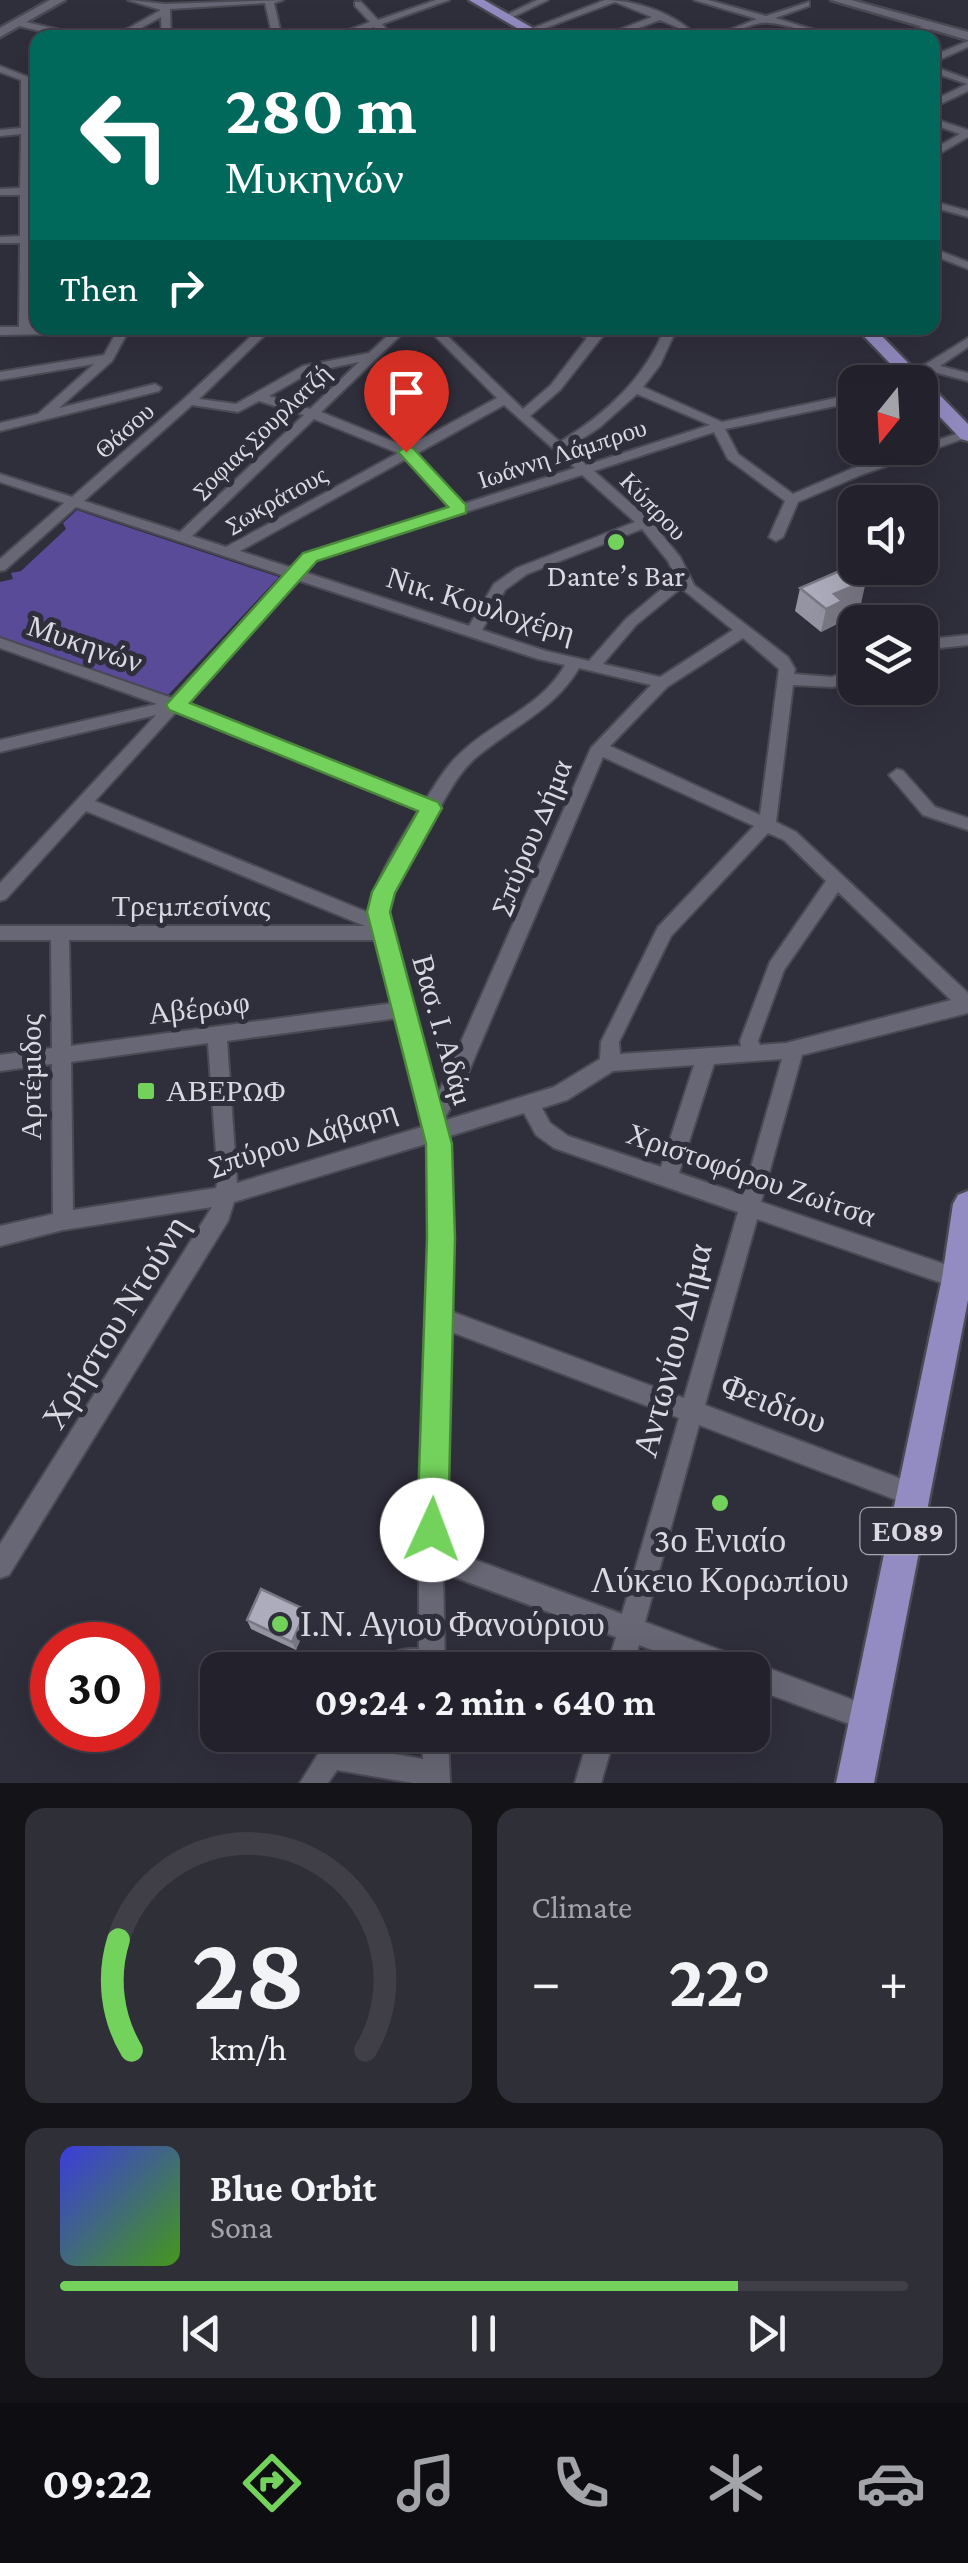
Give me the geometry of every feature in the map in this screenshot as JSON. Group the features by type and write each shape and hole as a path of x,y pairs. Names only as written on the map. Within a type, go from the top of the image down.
{"main road":[{"path":"475,0 527,30"},
{"path":"874,335 907,365"},
{"path":"938,399 967,434"},
{"name":"ΕΟ89","path":"856,1783 962,1280 968,1204"}],"street":[{"path":"0,33 58,0"},
{"path":"132,0 167,6 280,0"},
{"path":"270,0 276,30"},
{"path":"354,30 445,0"},
{"path":"506,16 544,0"},
{"path":"543,30 616,0 687,30"},
{"path":"701,0 810,30"},
{"path":"837,0 968,36"},
{"path":"358,4 383,30"},
{"path":"734,30 806,4"},
{"path":"128,30 167,6"},
{"path":"624,30 660,17"},
{"path":"18,23 48,30"},
{"path":"920,30 931,26"},
{"path":"940,56 968,44"},
{"path":"0,69 30,81"},
{"path":"940,73 968,85"},
{"path":"940,101 968,85"},
{"path":"940,124 968,133"},
{"path":"0,133 30,131"},
{"path":"940,151 968,133"},
{"path":"0,192 30,191"},
{"path":"0,240 30,239"},
{"path":"940,254 968,266"},
{"path":"24,330 30,262"},
{"path":"0,331 30,330"},
{"path":"42,416 108,358 120,335"},
{"path":"190,400 259,335"},
{"name":"Θάσου","path":"0,567 190,400 234,408 307,369 370,356 394,335"},
{"name":"Κύπρου","path":"440,335 522,415 646,522 675,560 688,588 783,661 788,679"},
{"path":"522,415 544,402 596,335"},
{"path":"561,446 585,432 636,389 667,335"},
{"path":"936,365 968,342"},
{"name":"Σοφιας Σουρλατζή","path":"182,538 370,356"},
{"path":"0,376 108,358"},
{"path":"938,377 968,377"},
{"path":"0,426 154,388"},
{"path":"636,389 693,412 718,427 733,456 792,500"},
{"path":"259,398 311,412 406,452 460,509"},
{"name":"Σωκράτους","path":"226,552 505,399"},
{"name":"Ιωάννη Λάμπρου","path":"0,894 310,557 718,427 838,402"},
{"path":"776,537 792,500 856,472 967,434"},
{"name":"Νικ. Κουλοχέρη","path":"0,478 473,632 662,683"},
{"path":"473,632 499,587 522,571 646,522"},
{"name":"Βασ. Ι. Αδάμ","path":"432,1652 441,1200 436,1123 382,929 382,896 458,765 537,707 683,578"},
{"name":"Σπύρου Δήμα","path":"436,1123 599,748 662,683 743,631"},
{"path":"938,644 968,640"},
{"name":"Μυκηνών","path":"0,643 176,705 431,808"},
{"path":"610,1063 610,1042 664,932 766,823 788,679 838,680"},
{"path":"0,746 176,705"},
{"path":"599,748 790,836 966,1005"},
{"path":"897,776 929,811 968,824"},
{"path":"83,803 382,929"},
{"path":"752,1052 748,1041 776,968 836,881"},
{"name":"Τρεμπεσίνας","path":"0,934 382,929"},
{"name":"Αρτέμιδος","path":"60,933 63,1221"},
{"name":"Σπύρου Δάβαρη","path":"0,1236 63,1221 227,1195 436,1123 529,1104 573,1088 610,1063 794,1049 966,1005"},
{"name":"Αβέρωφ","path":"0,1063 405,1010"},
{"name":"Χρήστου Ντούνη","path":"0,1566 207,1240 227,1195 226,1111 217,1036"},
{"name":"Αντωνίου Δήμα","path":"625,1652 794,1049"},
{"path":"668,1176 707,1056"},
{"name":"Χριστοφόρου Ζωίτσα","path":"529,1104 543,1129 561,1142 962,1280"},
{"name":"Φειδίου","path":"438,1316 915,1495"},
{"path":"432,1556 692,1652"},
{"path":"770,1682 870,1719"},
{"path":"313,1783 334,1752"},
{"path":"357,1752 437,1778 436,1752"},
{"path":"588,1783 597,1752"}],"shaded area":[{"path":"77,510 279,577 168,695 0,637 0,582 13,579 11,573 21,571 66,529 63,523"}],"building":[{"path":"838,572 838,585 856,585 834,594 842,601 826,609 800,588"},
{"name":"Ι.Ν. Αγιου Φανούριου","path":"261,1589 306,1610 292,1642 247,1620"}],"place":[{"name":"Dante’s Bar","path":"616,542"},
{"name":"ΑΒΕΡΩΦ","path":"146,1091"},
{"name":"3ο Ενιαίο Λύκειο Κορωπίου","path":"720,1503"},
{"name":"Ι.Ν. Αγιου Φανούριου","path":"280,1624"}],"route":[{"path":"406,452 460,509 310,557 176,705 431,808 383,892 378,912 439,1144 441,1238 432,1530"}]}
